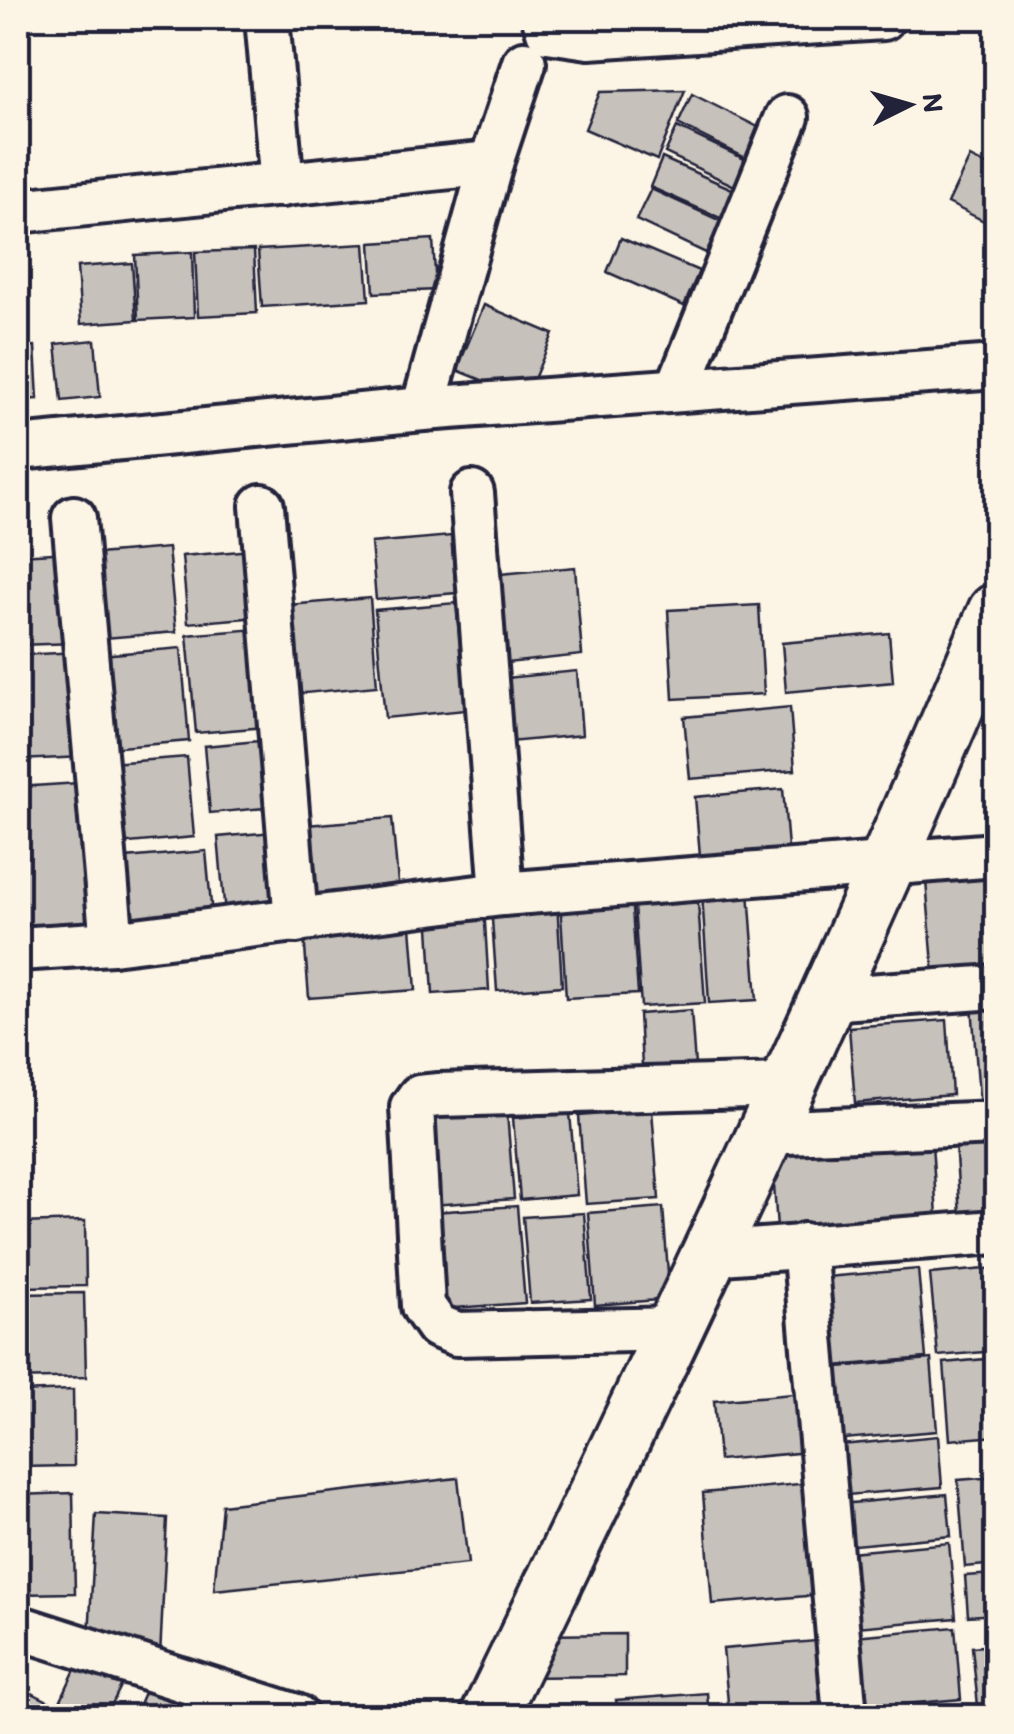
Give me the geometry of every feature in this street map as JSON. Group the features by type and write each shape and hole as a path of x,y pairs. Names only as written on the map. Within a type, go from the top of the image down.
{"street":[{"path":"268,18 282,184"},
{"path":"544,18 548,32 566,37 883,18"},
{"path":"423,409 491,163 524,63"},
{"path":"678,388 788,117"},
{"path":"18,212 491,163"},
{"path":"18,448 423,409 996,367"},
{"path":"472,494 502,894"},
{"path":"262,506 296,921"},
{"path":"74,518 112,944"},
{"path":"489,1716 678,1328 774,1109 890,865 996,612"},
{"path":"18,950 112,944 502,894 996,856"},
{"path":"826,999 996,987"},
{"path":"678,1328 457,1334 437,1326 423,1306 412,1107 418,1097 774,1109 996,1124"},
{"path":"710,1254 996,1232"},
{"path":"804,1245 844,1716"},
{"path":"20,1636 296,1716"}],"building":[{"path":"685,90 657,160 585,129 600,92"},
{"path":"692,94 766,131 752,161 678,124"},
{"path":"677,127 755,164 743,190 665,153"},
{"path":"970,157 996,170 996,227 948,203"},
{"path":"662,158 739,192 727,221 650,187"},
{"path":"651,189 721,221 706,253 636,220"},
{"path":"621,238 699,271 684,306 607,272"},
{"path":"433,239 436,290 374,293 371,243"},
{"path":"365,244 369,300 262,307 258,250"},
{"path":"254,250 257,313 198,316 195,252"},
{"path":"192,252 194,317 138,320 135,255"},
{"path":"132,263 136,320 81,324 77,267"},
{"path":"484,305 553,334 526,398 457,370"},
{"path":"95,340 100,397 62,401 56,344"},
{"path":"35,346 38,399 18,400 18,347"},
{"path":"451,536 456,593 376,600 371,543"},
{"path":"168,548 176,632 93,639 86,555"},
{"path":"252,550 258,617 188,623 182,556"},
{"path":"71,552 75,643 18,645 18,555"},
{"path":"575,567 582,655 497,664 490,575"},
{"path":"370,598 377,686 285,695 277,606"},
{"path":"456,603 466,710 385,718 375,610"},
{"path":"759,605 764,694 673,699 668,610"},
{"path":"256,629 265,727 196,733 187,635"},
{"path":"889,633 893,682 786,692 782,643"},
{"path":"181,648 189,741 109,748 101,655"},
{"path":"79,652 84,757 18,760 18,655"},
{"path":"577,671 582,735 499,743 494,679"},
{"path":"790,707 795,770 690,779 684,717"},
{"path":"271,740 276,807 210,813 204,746"},
{"path":"187,757 194,837 118,844 111,763"},
{"path":"94,782 102,920 18,926 18,787"},
{"path":"783,789 789,859 701,867 695,797"},
{"path":"392,818 399,894 300,902 294,826"},
{"path":"284,831 292,919 226,925 218,837"},
{"path":"206,851 213,926 121,934 114,859"},
{"path":"991,876 996,972 934,977 926,881"},
{"path":"749,891 757,1000 709,1003 702,894"},
{"path":"631,894 638,994 566,998 560,898"},
{"path":"557,901 562,986 497,991 491,905"},
{"path":"698,902 705,1003 641,1007 634,905"},
{"path":"484,906 489,990 433,994 428,910"},
{"path":"410,914 416,990 309,998 303,922"},
{"path":"996,1004 996,1109 980,1110 972,1005"},
{"path":"691,1010 696,1080 643,1084 639,1014"},
{"path":"947,1020 952,1095 855,1103 849,1027"},
{"path":"652,1110 659,1199 586,1204 579,1116"},
{"path":"507,1113 514,1199 432,1205 425,1119"},
{"path":"570,1113 577,1195 520,1200 513,1118"},
{"path":"996,1138 996,1213 960,1216 955,1141"},
{"path":"932,1144 937,1216 777,1228 772,1156"},
{"path":"517,1206 525,1303 440,1309 433,1212"},
{"path":"663,1207 670,1299 595,1305 588,1213"},
{"path":"584,1213 591,1299 530,1303 523,1217"},
{"path":"85,1221 86,1286 18,1287 18,1223"},
{"path":"996,1268 996,1351 938,1356 930,1274"},
{"path":"918,1269 926,1358 823,1367 815,1278"},
{"path":"84,1293 86,1377 18,1379 18,1294"},
{"path":"996,1358 996,1436 950,1440 944,1363"},
{"path":"931,1359 937,1431 832,1440 826,1368"},
{"path":"73,1390 74,1466 18,1467 18,1392"},
{"path":"803,1393 808,1452 719,1460 714,1401"},
{"path":"938,1436 942,1487 835,1496 830,1446"},
{"path":"996,1477 996,1564 965,1567 958,1480"},
{"path":"458,1478 468,1564 214,1590 222,1505"},
{"path":"820,1482 830,1594 712,1604 703,1493"},
{"path":"73,1493 75,1593 18,1594 18,1495"},
{"path":"947,1494 951,1536 844,1546 841,1504"},
{"path":"96,1514 167,1518 160,1656 89,1636"},
{"path":"949,1543 956,1618 846,1628 839,1553"},
{"path":"996,1574 996,1614 968,1616 965,1576"},
{"path":"955,1627 961,1699 849,1709 843,1637"},
{"path":"625,1634 625,1676 522,1677 537,1635"},
{"path":"828,1640 833,1704 729,1713 723,1649"},
{"path":"996,1645 996,1716 979,1716 972,1647"},
{"path":"79,1661 123,1682 106,1716 18,1716 18,1686 58,1706"},
{"path":"145,1690 186,1707 182,1716 134,1716"},
{"path":"707,1693 709,1716 618,1716 616,1700"},
{"path":"959,1706 960,1716 845,1716"}]}
